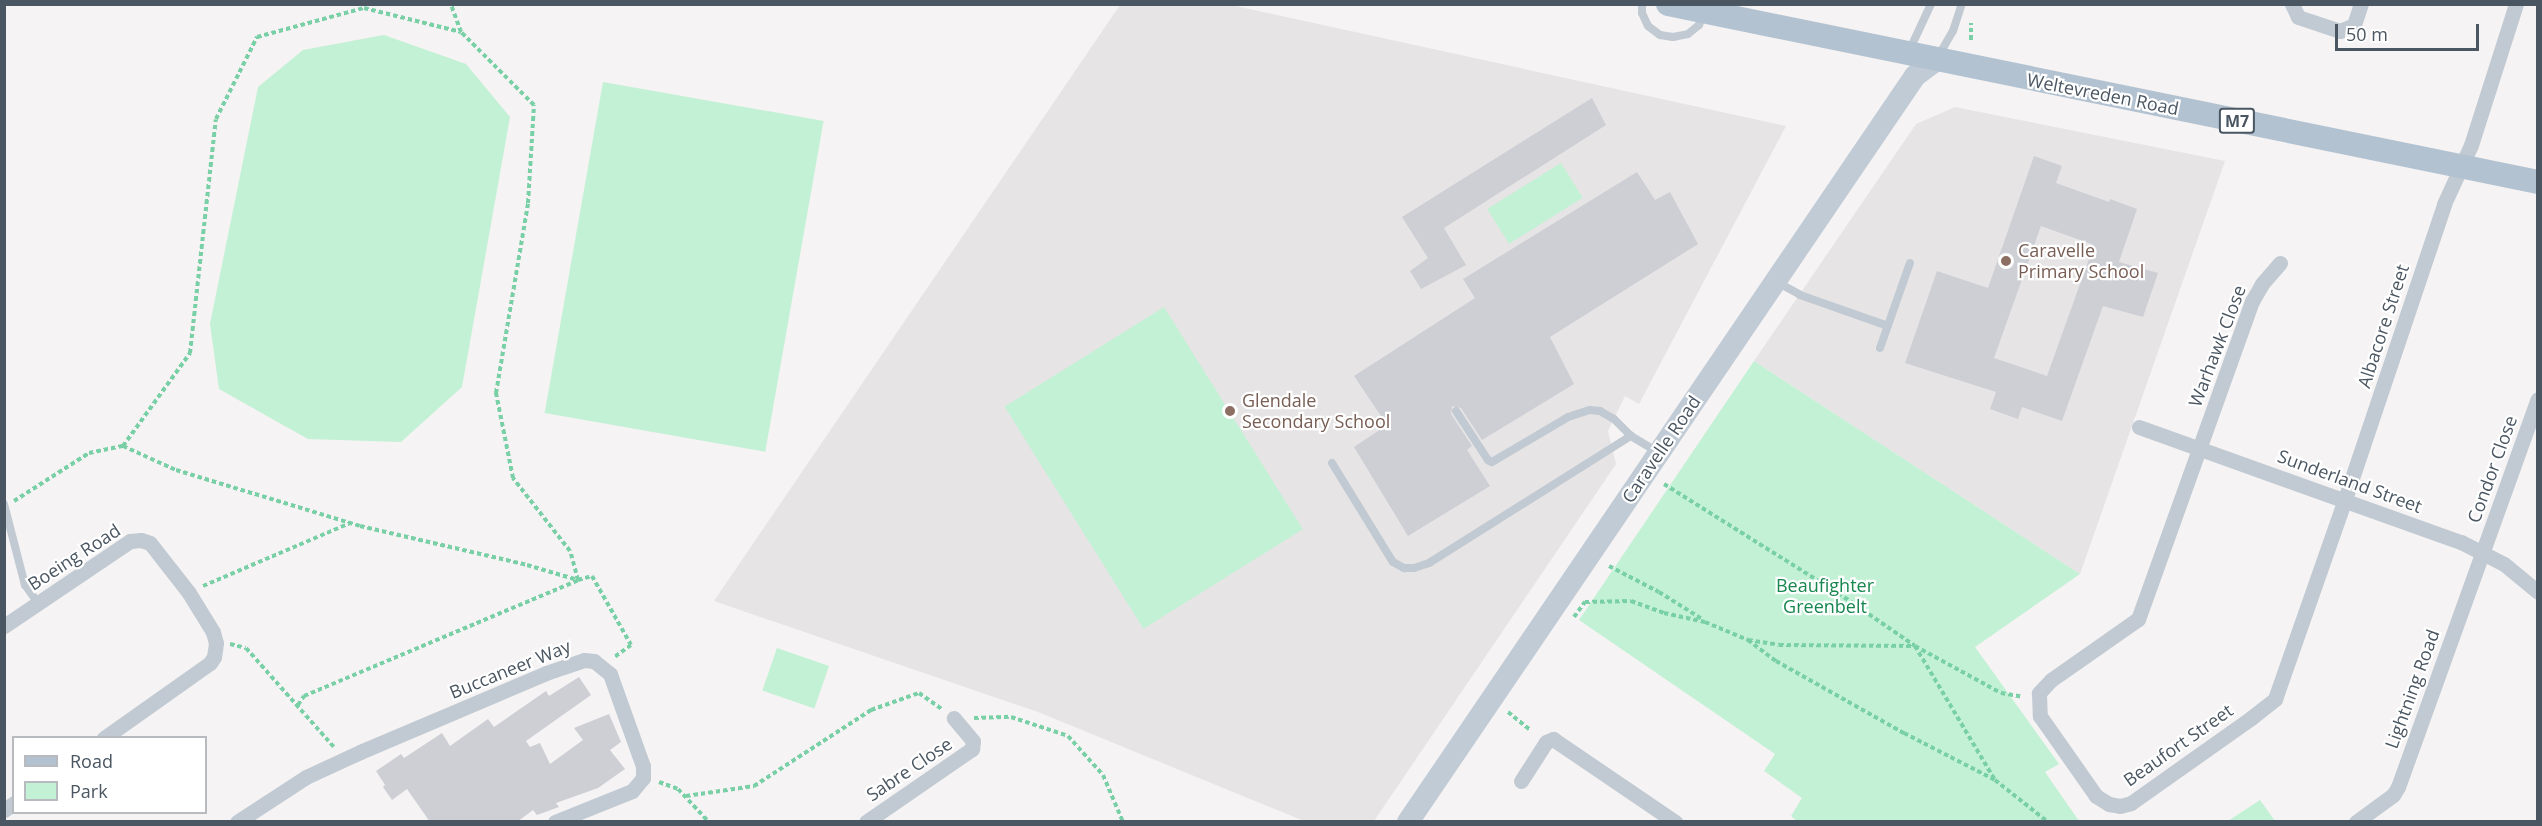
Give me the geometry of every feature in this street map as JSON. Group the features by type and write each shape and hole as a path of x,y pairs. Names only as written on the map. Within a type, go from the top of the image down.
{"main road":[{"name":"Weltevreden Road","path":"1668,4 1704,8 1912,65 1936,60 2538,182"}],"street":[{"path":"2292,4 2298,17 2340,31 2354,25 2361,4"},
{"name":"Albacore Street","path":"2345,499 2444,204 2461,167 2516,4"},
{"name":"Caravelle Road","path":"1408,822 1775,281 1912,65"},
{"name":"Warhawk Close","path":"2199,449 2252,301 2262,284 2280,263"},
{"name":"Condor Close","path":"2482,552 2538,399"},
{"name":"Sunderland Street","path":"2139,427 2345,499 2482,552 2504,564 2538,592"},
{"path":"2038,700 2039,693 2050,680 2138,619 2199,449"},
{"name":"Beaufort Street","path":"2038,700 2040,716 2096,796 2109,804 2120,806 2131,802 2275,699 2345,499"},
{"name":"Boeing Road","path":"4,626 116,549 136,540 150,543 189,593 213,632 216,643"},
{"name":"Lightning Road","path":"2356,822 2393,795 2398,787 2482,552"},
{"path":"107,736 210,663 216,643"},
{"name":"Buccaneer Way","path":"237,822 306,777 546,673 584,660 594,661 603,666"},
{"path":"555,822 632,791 643,778 643,766 610,674 603,666"},
{"name":"Sabre Close","path":"866,822 972,750 974,743 954,718"},
{"path":"1521,781 1546,741 1553,739 1675,822"}],"lane":[{"path":"1642,4 1642,13 1648,26 1659,35 1674,38 1688,34 1699,25 1704,8"},
{"name":"Caravelle Road","path":"1912,65 1931,4"},
{"path":"1936,60 1953,31 1962,4"},
{"path":"1880,348 1910,263"},
{"path":"1775,281 1800,295 1888,326"},
{"path":"1456,411 1488,460 1492,462 1584,411 1600,411 1614,419 1631,436 1659,453"},
{"path":"1332,463 1393,562 1404,568 1414,568 1429,563 1631,436"},
{"path":"5,505 25,585 38,603"}],"path":[{"path":"451,4 461,32 534,105 528,203 496,393 513,478 570,550 578,580"},
{"path":"123,446 190,353 216,119 257,37 364,8 461,32"},
{"path":"1971,40 1973,16"},
{"path":"5,505 89,453 123,446 176,470 350,523 578,580"},
{"path":"1664,484 1838,593 1915,646 2001,693 2038,700"},
{"path":"189,593 350,523"},
{"path":"1609,566 1659,592 1705,621 1748,640 1776,661 1904,734 1995,780 2048,822"},
{"path":"298,705 304,696 592,576 631,645 603,666"},
{"path":"1585,602 1632,601 1664,613 1705,621"},
{"path":"1748,640 1779,645 1915,646"},
{"path":"216,643 246,648 345,759"},
{"path":"1915,646 1995,780"},
{"path":"686,796 754,786 871,710 919,693 954,718 1011,717 1068,736 1103,775 1123,822"},
{"path":"1508,713 1530,730"},
{"path":"643,778 674,786 686,796 708,822"}],"shaded area":[{"name":"Glendale Secondary School","path":"1120,5 1231,5 1786,126 1639,404 1625,396 1608,431 1616,464 1374,821 1304,821 1038,712 714,601"},
{"name":"Caravelle Primary School","path":"1955,107 2225,161 2080,574 1754,361 1916,124"}],"green space":[{"path":"384,35 466,64 510,117 462,387 401,442 308,439 219,389 210,324 258,87 303,50"},
{"path":"603,82 824,121 765,452 545,413"},
{"path":"1561,163 1583,198 1509,244 1487,209"},
{"path":"1164,307 1303,529 1143,629 1005,407"},
{"name":"Beaufighter Greenbelt","path":"1754,361 2080,574 1975,647 2059,764 2045,772 2079,821 1797,821 1791,816 1802,798 1764,771 1775,754 1579,620"},
{"path":"777,648 829,666 814,708 762,691"},
{"path":"2260,800 2275,821 2228,821"}],"building":[{"path":"1592,98 1606,125 1444,228 1466,265 1421,289 1410,271 1428,258 1402,217"},
{"path":"2034,156 2062,166 2056,183 2109,202 2110,199 2137,209 2119,262 2158,273 2143,317 2103,306 2062,421 2022,407 2018,419 1990,409 1996,392 1905,363 1937,271 1988,288","holes":["2041,226 2094,245 2047,376 1994,358"]},
{"path":"1637,172 1655,200 1670,192 1698,244 1550,337 1574,384 1482,440 1461,408 1452,406 1451,414 1472,446 1467,450 1490,486 1408,536 1354,447 1387,425 1354,376 1475,298 1463,279"},
{"path":"579,677 591,695 526,741 530,747 540,743 550,764 583,740 574,728 609,714 621,742 610,750 625,769 598,788 556,803 559,807 537,815 533,810 517,822 430,822 407,789 392,800 383,787 385,785 376,771 401,754 404,758 442,733 450,746 488,719 494,727 546,691 549,696"}],"place":[{"name":"Caravelle Primary School","path":"2006,261"},
{"name":"Glendale Secondary School","path":"1230,411"}]}
